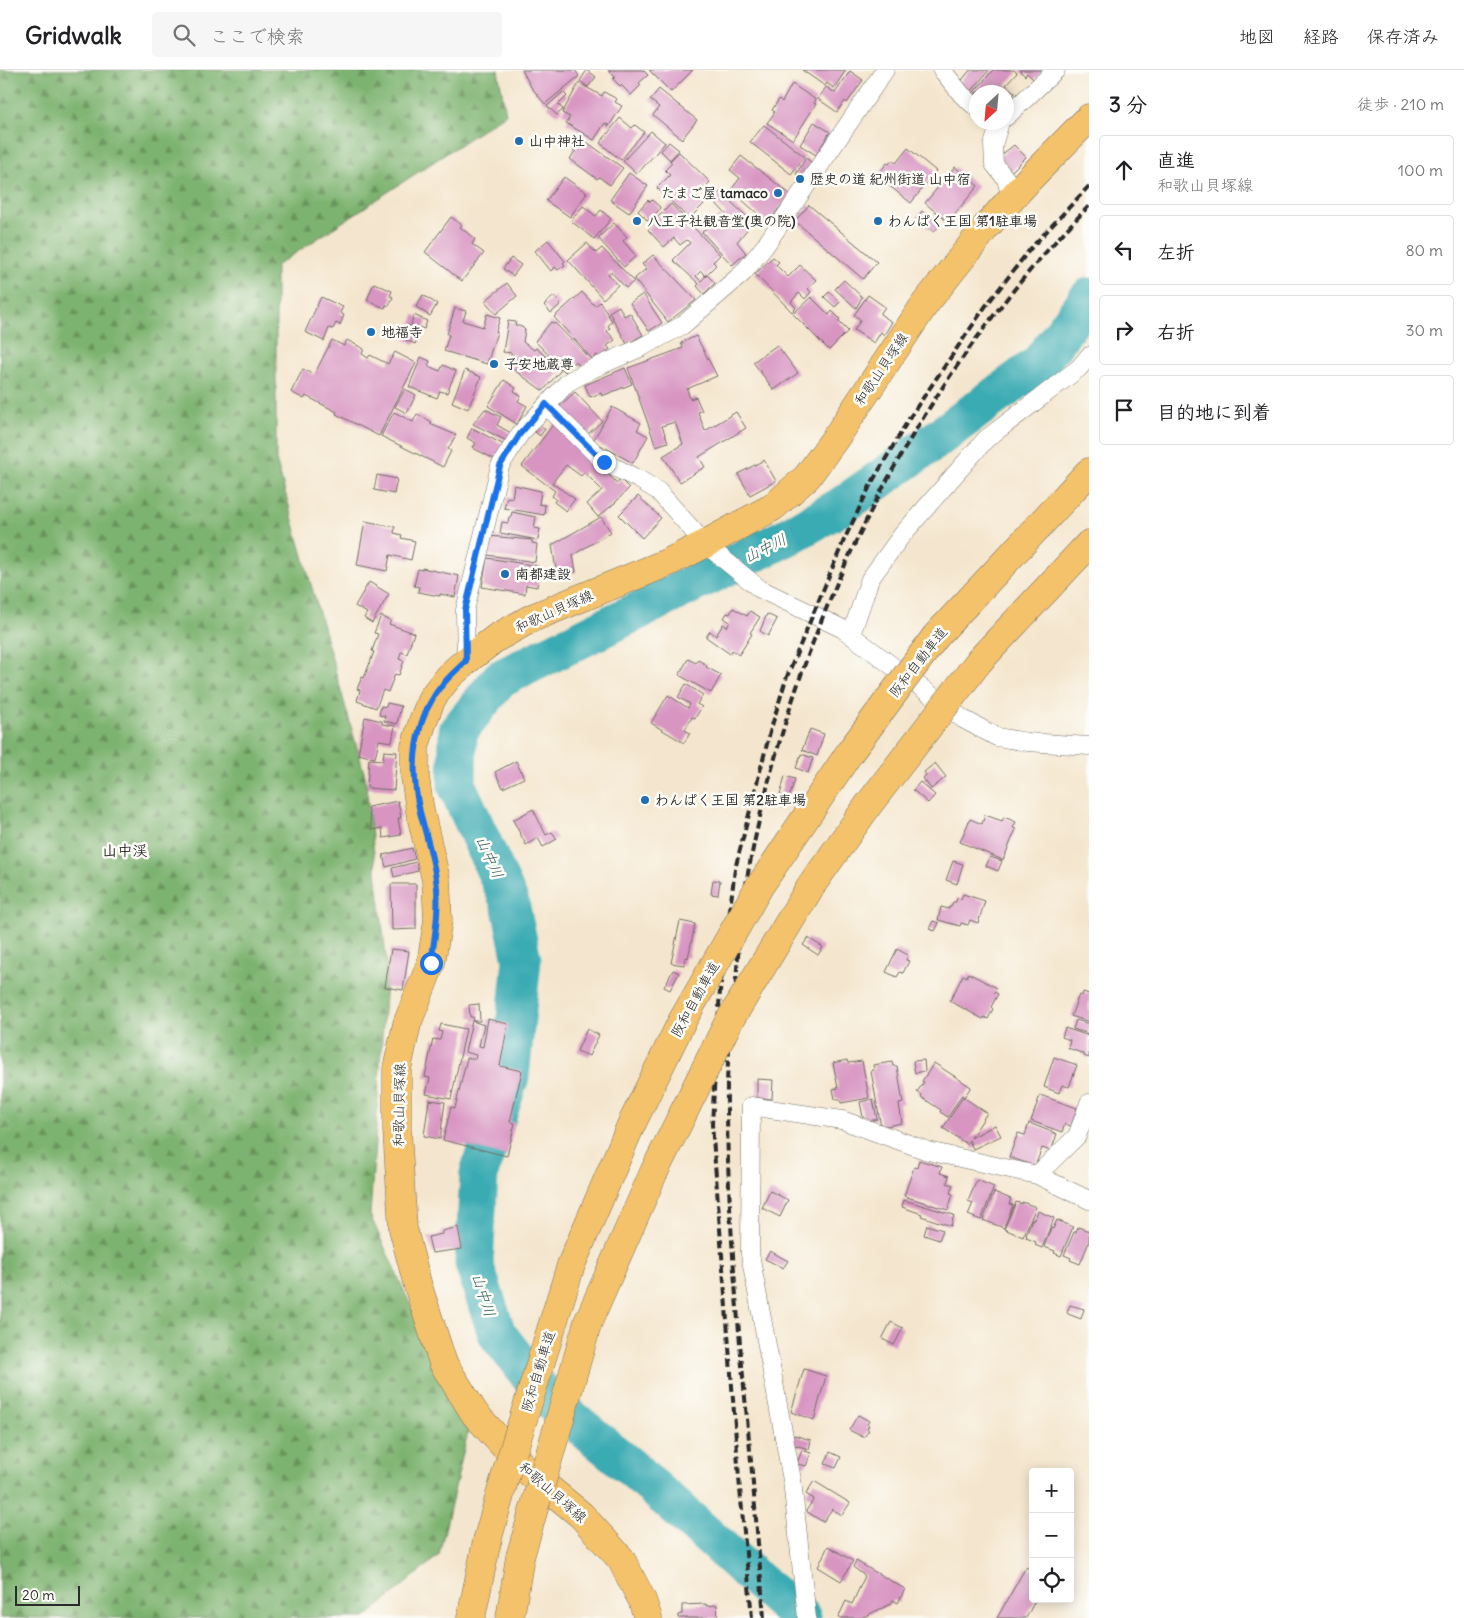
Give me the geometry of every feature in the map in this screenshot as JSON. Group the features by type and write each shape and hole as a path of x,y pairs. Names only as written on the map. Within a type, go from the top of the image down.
{"main road":[{"name":"和歌山貝塚線","path":"648,1618 642,1600 621,1559 581,1515 526,1470 475,1414 442,1363 418,1286 403,1229 397,1130 397,1070 407,1024 431,963 438,920 436,880 414,777 415,747 432,698 448,678 466,661 496,638 532,618 669,562 713,550 773,507 807,477 839,433 925,304 1011,198 1089,118"},
{"name":"阪和自動車道","path":"471,1618 487,1541 506,1474 571,1266 631,1125 682,1021 758,887 850,752 936,636 1089,472"},
{"path":"510,1618 520,1557 588,1322 654,1172 728,1023 812,886 869,804 980,660 1089,544"},
{"path":"514,1618 520,1557"}],"street":[{"path":"466,661 465,610 500,466 520,434 568,382 642,347 683,325 744,273 765,246 885,70"},
{"path":"942,70 969,101"},
{"path":"1014,110 1056,70"},
{"path":"998,130 993,146 994,164 1006,179 1011,198"},
{"path":"851,635 870,579 902,535 986,439 1079,368 1089,356"},
{"path":"546,404 604,462 658,491 713,550 760,589 843,629 963,719 997,737 1027,742 1089,746"},
{"path":"1038,1175 1077,1136 1089,1103"},
{"path":"807,1611 792,1480 750,1254 751,1106 842,1120 928,1151 1038,1175 1089,1200"}],"green space":[{"path":"0,70 498,70 506,114 276,266 276,460 365,776 387,966 370,1215 468,1432 439,1555 365,1618 0,1618"}],"building":[{"path":"522,70 575,70 579,76 545,104 531,87"},
{"path":"587,70 596,77 588,87 580,81"},
{"path":"608,70 643,70 648,75 639,83 641,85 631,95 613,79 615,77"},
{"path":"649,70 693,70 671,92"},
{"path":"802,70 846,70 834,88 827,83 825,86"},
{"path":"970,70 989,70 977,85 969,85 969,92 959,84"},
{"path":"993,70 1014,70 1017,73 1006,85 980,85"},
{"path":"1019,70 1043,71 1034,80 1027,73 1025,76"},
{"path":"850,71 863,80 847,103 845,101 837,112 818,99 826,87 835,93"},
{"path":"579,83 602,96 604,92 617,99 615,102 622,106 609,126 605,123 594,140 566,123 570,117 562,113"},
{"path":"792,84 816,100 814,103 816,104 793,140 767,123 775,112 772,110 779,99 782,102"},
{"path":"659,89 697,120 682,139 653,115 659,107 650,100"},
{"path":"563,92 567,96 558,105 563,109 557,115 547,106"},
{"path":"620,118 632,128 635,125 644,132 621,160 600,143"},
{"path":"814,122 830,132 816,155 800,145"},
{"path":"764,125 805,157 791,174 750,142"},
{"path":"651,131 665,143 637,174 623,161"},
{"path":"581,138 623,168 610,185 599,177 597,179 570,159 575,151 573,150"},
{"path":"669,142 679,150 670,160 661,151"},
{"path":"1014,145 1026,157 1010,173 996,159"},
{"path":"908,148 936,171 911,203 877,176 887,163 889,164 892,160 896,163"},
{"path":"679,152 710,182 696,196 704,204 689,219 657,188 670,175 665,170 672,163 670,161"},
{"path":"741,156 790,194 768,223 731,190 740,178 730,170"},
{"path":"806,158 811,162 801,177 796,174"},
{"path":"955,167 978,186 948,222 925,203"},
{"path":"629,173 648,186 629,213 610,200"},
{"path":"564,177 587,193 570,217 546,201"},
{"path":"720,192 753,222 737,242 746,253 732,265 702,232 720,216 726,222 728,220 724,216 726,214 712,199"},
{"path":"648,200 650,202 652,200 660,207 648,221 638,211"},
{"path":"671,204 720,255 713,262 716,265 705,276 701,271 696,276 701,281 707,275 715,283 704,294 697,286 699,284 673,260 690,243 687,240 680,245 674,238 664,247 648,230"},
{"path":"809,205 877,262 863,279 795,221"},
{"path":"583,206 596,216 601,210 611,219 594,239 571,221"},
{"path":"922,211 940,225 934,232 916,219"},
{"path":"451,217 462,225 460,227 475,239 472,244 484,253 462,281 425,252"},
{"path":"614,223 627,237 623,241 636,256 624,267 598,238"},
{"path":"548,240 565,261 563,263 565,265 558,270 555,267 551,271 535,251"},
{"path":"587,243 596,253 602,248 634,281 626,288 611,272 608,274 618,285 603,299 568,260"},
{"path":"653,255 696,300 668,322 634,279 646,269 642,264"},
{"path":"773,257 779,262 776,265 788,277 800,265 816,280 808,289 811,292 805,299 799,293 791,302 796,308 792,312 755,274"},
{"path":"511,258 521,265 513,276 503,269"},
{"path":"844,280 862,297 856,308 835,289"},
{"path":"374,283 392,291 390,296 393,297 389,306 386,305 385,308 367,300"},
{"path":"507,283 517,296 496,314 485,301"},
{"path":"582,292 595,306 600,302 612,321 607,331 615,340 607,346 610,349 599,358 597,355 592,359 554,317"},
{"path":"829,292 840,302 835,307 824,297"},
{"path":"643,294 662,323 649,331 630,303"},
{"path":"423,295 437,304 430,316 416,307"},
{"path":"868,295 885,307 880,314 892,322 884,335 881,332 874,343 854,330 861,320 854,315"},
{"path":"554,296 561,304 551,313 544,305"},
{"path":"321,297 343,307 340,313 344,315 340,325 336,323 333,329 329,328 324,341 305,332"},
{"path":"811,297 829,315 832,311 840,319 838,321 848,331 829,350 793,314"},
{"path":"619,306 624,316 630,313 643,335 627,344 609,312"},
{"path":"455,308 466,311 463,321 483,327 487,314 500,318 487,364 444,351"},
{"path":"414,315 427,321 424,329 411,324"},
{"path":"508,321 516,322 515,325 525,330 523,342 534,350 536,348 561,370 543,391 510,367 517,358 511,353 503,352"},
{"path":"551,322 555,323 591,360 581,367 575,361 565,372 535,341"},
{"path":"408,325 421,331 415,344 402,338"},
{"path":"696,336 717,376 687,389 690,399 696,397 702,411 698,412 705,431 736,412 746,428 699,457 705,467 680,482 663,456 683,444 675,422 662,426 668,442 656,446 628,368 683,348 681,343"},
{"path":"332,340 344,346 347,340 364,349 362,354 368,358 370,355 388,364 395,352 416,363 379,436 306,396 304,399 291,392 303,369 314,375"},
{"path":"777,345 798,373 774,390 753,362"},
{"path":"421,357 430,361 428,366 440,371 443,365 456,371 447,393 440,391 437,398 409,387"},
{"path":"625,368 632,384 602,396 601,393 590,397 585,385"},
{"path":"465,370 481,377 468,409 452,402"},
{"path":"504,380 516,388 514,391 521,396 518,401 527,406 517,424 488,406"},
{"path":"405,389 416,395 407,413 395,407"},
{"path":"575,392 602,421 586,436 559,407"},
{"path":"612,407 641,423 637,430 648,436 633,463 593,441"},
{"path":"485,409 501,417 497,425 511,433 507,441 473,424"},
{"path":"394,412 413,422 417,414 432,422 430,424 456,435 448,449 451,451 443,467 381,436"},
{"path":"555,422 617,483 620,479 629,488 598,517 587,504 602,490 584,472 581,476 566,465 552,483 575,499 566,511 554,502 556,499 552,496 555,491 522,466"},
{"path":"540,425 545,429 540,436 535,432"},
{"path":"472,428 504,445 496,460 473,448 476,443 467,438"},
{"path":"764,460 776,481 750,495 738,474"},
{"path":"377,475 397,479 394,494 374,490"},
{"path":"514,485 541,491 539,504 545,505 544,515 504,508 507,497 512,498"},
{"path":"638,496 661,518 642,538 619,515"},
{"path":"512,512 536,517 534,528 540,529 538,540 500,533 502,522 508,523"},
{"path":"601,517 611,532 573,555 576,572 557,576 552,545"},
{"path":"365,521 395,527 394,533 402,535 401,538 415,541 411,560 390,555 387,571 357,565"},
{"path":"489,536 532,540 532,543 537,544 535,562 487,555"},
{"path":"487,558 538,566 537,587 526,585 525,594 482,587"},
{"path":"422,568 459,576 455,597 418,592 419,587 414,586 418,569 422,570"},
{"path":"369,582 389,594 372,623 364,618 367,613 355,606"},
{"path":"733,608 747,616 750,611 760,617 739,655 732,650 730,654 706,637 710,631 716,636 723,624 727,627 730,622 724,618 727,613 730,614"},
{"path":"767,614 777,619 768,636 760,631"},
{"path":"381,616 391,621 389,624 414,633 407,654 401,652 399,659 404,661 399,675 395,674 388,692 383,690 376,708 357,701 360,690 357,689 362,677 364,678 374,652 372,651 378,634 374,633"},
{"path":"688,659 696,663 698,660 721,675 711,693 679,675"},
{"path":"686,684 703,695 697,704 702,707 695,718 692,717 685,730 690,733 684,743 651,723 668,695 688,708 690,704 678,697"},
{"path":"387,703 401,706 397,724 384,721 385,716 379,715 381,706 386,707"},
{"path":"365,717 382,721 382,724 395,726 392,742 379,740 375,758 358,754"},
{"path":"810,729 824,734 817,756 802,750"},
{"path":"384,751 397,752 394,790 367,788 369,759 383,760"},
{"path":"801,754 813,758 808,773 796,768"},
{"path":"516,761 524,778 503,788 495,772"},
{"path":"935,763 946,777 931,789 923,778 926,775 924,772"},
{"path":"785,776 795,779 789,798 780,795"},
{"path":"920,782 935,795 928,803 913,790"},
{"path":"398,801 401,835 383,838 382,828 372,830 368,807"},
{"path":"533,809 546,835 552,832 557,839 543,847 538,838 526,845 513,820"},
{"path":"985,815 1002,821 1004,817 1016,822 1013,828 1016,829 1003,860 960,842 970,819 982,824"},
{"path":"412,848 415,859 386,867 383,855"},
{"path":"990,857 1002,861 998,871 986,866"},
{"path":"953,861 963,864 957,884 946,880"},
{"path":"416,862 418,871 394,877 392,868"},
{"path":"713,880 720,881 718,895 711,894"},
{"path":"391,884 416,884 416,929 392,930"},
{"path":"963,894 985,901 978,923 970,920 968,925 961,923 960,926 938,920 941,907 949,909 953,902 956,902 957,898 961,899"},
{"path":"680,921 695,924 688,958 685,957 684,965 671,963"},
{"path":"933,921 939,923 935,931 929,929"},
{"path":"808,938 823,947 818,955 803,945"},
{"path":"391,949 409,951 403,990 385,987"},
{"path":"897,949 908,955 906,960 909,961 903,973 900,972 897,977 886,972"},
{"path":"673,970 679,973 670,990 664,987"},
{"path":"968,973 997,988 994,992 998,994 991,1007 993,1009 988,1019 984,1017 983,1019 950,1001 963,975 967,977"},
{"path":"1083,992 1089,994 1089,1022 1071,1016 1079,995 1082,996"},
{"path":"479,1004 480,1021 474,1021 473,1017 470,1017 469,1005"},
{"path":"488,1019 508,1024 500,1066 522,1071 510,1122 515,1123 507,1156 443,1140 451,1107 455,1108 467,1058 475,1059 476,1055 465,1052 472,1021 484,1025 479,1046 483,1047"},
{"path":"1076,1020 1089,1024 1089,1034 1073,1029"},
{"path":"441,1024 466,1029 451,1099 426,1094 430,1078 425,1077 433,1039 440,1040 442,1032 439,1031"},
{"path":"1065,1028 1089,1036 1089,1058 1068,1048 1070,1040 1062,1037"},
{"path":"587,1029 599,1035 589,1056 577,1051"},
{"path":"1054,1057 1077,1065 1069,1087 1062,1085 1059,1093 1044,1087"},
{"path":"847,1060 848,1063 862,1061 869,1098 841,1103 840,1099 835,1099 833,1089 838,1088 833,1063"},
{"path":"924,1060 925,1071 915,1073 913,1061"},
{"path":"892,1062 893,1066 897,1066 903,1103 899,1104 902,1123 881,1127 871,1071 874,1070 873,1065"},
{"path":"934,1063 971,1087 964,1097 962,1095 948,1117 917,1092"},
{"path":"757,1079 773,1080 772,1099 757,1098"},
{"path":"1040,1095 1077,1108 1071,1126 1065,1124 1062,1132 1031,1121"},
{"path":"963,1097 987,1113 971,1138 995,1125 1001,1136 973,1149 969,1140 967,1144 943,1128"},
{"path":"873,1099 877,1119 864,1122 860,1102"},
{"path":"429,1100 445,1102 440,1139 424,1136"},
{"path":"1029,1123 1057,1134 1051,1151 1042,1148 1035,1166 1009,1157 1018,1133 1025,1135"},
{"path":"919,1160 942,1167 940,1173 949,1176 947,1183 953,1185 950,1193 953,1194 948,1210 904,1196 914,1167 917,1168"},
{"path":"977,1180 994,1187 981,1220 968,1215 973,1203 968,1201"},
{"path":"770,1191 788,1200 780,1217 762,1208"},
{"path":"994,1192 1011,1199 1009,1204 1013,1205 1004,1228 983,1220"},
{"path":"904,1200 954,1215 951,1226 921,1216 922,1214 902,1207"},
{"path":"1016,1202 1036,1207 1023,1237 1004,1229"},
{"path":"1038,1211 1054,1218 1042,1248 1035,1245 1036,1242 1026,1238 1032,1219 1034,1220"},
{"path":"1057,1220 1073,1227 1061,1256 1054,1253 1055,1251 1044,1247 1051,1228 1053,1229"},
{"path":"927,1225 943,1230 939,1240 924,1235"},
{"path":"458,1227 462,1249 432,1253 428,1237 442,1234 442,1231"},
{"path":"1078,1227 1089,1231 1089,1242 1080,1264 1064,1255"},
{"path":"770,1251 788,1261 783,1268 765,1259"},
{"path":"1070,1305 1084,1309 1081,1319 1068,1314"},
{"path":"891,1322 903,1328 894,1345 882,1339"},
{"path":"804,1369 826,1376 814,1420 791,1412"},
{"path":"858,1415 869,1421 867,1429 869,1430 863,1437 849,1430"},
{"path":"794,1435 811,1440 809,1449 791,1444"},
{"path":"802,1450 811,1453 806,1466 797,1464"},
{"path":"830,1452 841,1457 836,1468 825,1464"},
{"path":"814,1481 850,1503 842,1515 832,1509 823,1522 806,1511 814,1499 806,1494"},
{"path":"828,1546 853,1561 841,1581 818,1567"},
{"path":"856,1561 905,1589 898,1603 893,1600 891,1604 861,1618 838,1618 846,1601 852,1604 865,1576 853,1567"},
{"path":"1026,1567 1029,1569 1029,1603 1034,1603 1026,1618 997,1618"},
{"path":"706,1604 706,1606 717,1605 718,1618 678,1618 678,1615 682,1614 682,1605"}],"waterway":[{"name":"山中川","path":"802,1618 634,1470 547,1398 497,1334 474,1264 479,1173 510,1076 522,960 510,903 457,786 458,731 500,679 787,537 840,507 1039,364 1089,297"}],"railway":[{"path":"752,1618 739,1478 712,1124 720,990 735,869 770,732 786,679 844,540 871,484 910,417 985,307 1031,248 1089,186"},
{"path":"764,1618 733,1256 727,1125 729,1048 742,911 750,863 771,772 798,682 832,595 871,510 917,428 969,349 1026,275 1089,206"}],"place":[{"name":"山中神社","path":"519,141"},
{"name":"歴史の道 紀州街道 山中宿","path":"800,179"},
{"name":"たまご屋 tamaco","path":"778,193"},
{"name":"八王子社観音堂(奥の院)","path":"637,221"},
{"name":"わんぱく王国 第1駐車場","path":"878,221"},
{"name":"地福寺","path":"371,332"},
{"name":"子安地蔵尊","path":"494,364"},
{"name":"南都建設","path":"505,574"},
{"name":"わんぱく王国 第2駐車場","path":"645,800"}],"district":[{"name":"山中渓","path":"125,850"}],"route":[{"path":"431,963 438,920 436,880 414,777 415,747 432,698 448,678 466,661 465,610 500,466 520,434 546,404 604,462"}]}
